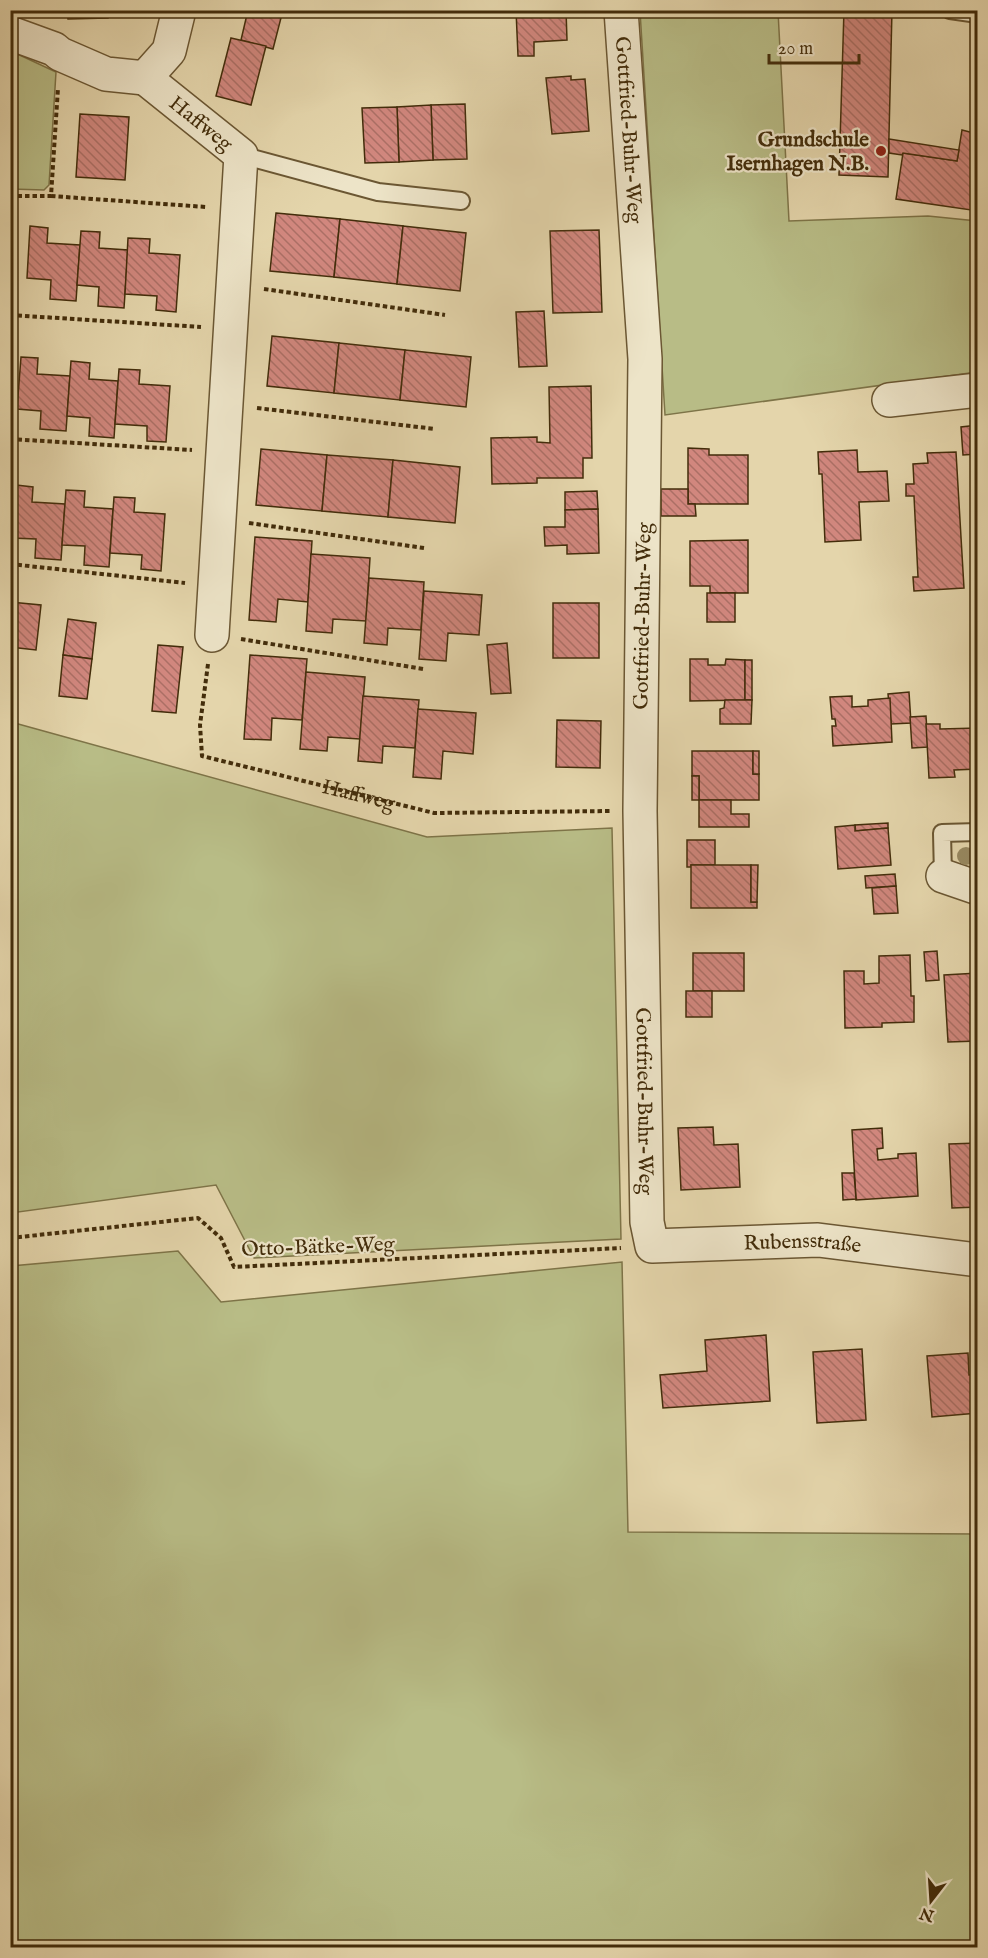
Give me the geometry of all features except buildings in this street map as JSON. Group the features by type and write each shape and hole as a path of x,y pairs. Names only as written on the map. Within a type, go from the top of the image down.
{"street":[{"path":"10,33 54,49 60,54 106,74 145,78 169,51 179,10"},
{"name":"Gottfried-Buhr-Weg","path":"621,10 645,359 640,811 649,1234"},
{"name":"Haffweg","path":"145,78 240,155 232,329 212,634"},
{"path":"889,400 978,390"},
{"path":"943,876 978,888"},
{"name":"Rubensstraße","path":"649,1234 818,1240 978,1260"}],"lane":[{"path":"950,10 978,14"},
{"path":"240,155 378,192 461,201"},
{"path":"943,876 942,833 978,832"}],"path":[{"path":"51,196 60,54"},
{"path":"10,196 51,196 238,210"},
{"path":"234,285 445,315"},
{"path":"10,315 232,329"},
{"path":"226,404 435,429"},
{"path":"10,439 223,452"},
{"path":"219,519 424,548"},
{"path":"10,564 216,586"},
{"name":"Haffweg","path":"212,634 200,725 202,756 434,813 640,811"},
{"path":"212,634 423,669"},
{"name":"Otto-Bätke-Weg","path":"10,1239 198,1218 221,1238 234,1267 649,1234"}],"green space":[{"path":"640,11 778,11 789,221 928,216 977,221 977,372 665,415"},
{"path":"11,51 56,72 49,185 44,190 11,189"},
{"path":"11,722 427,837 612,828 621,1239 254,1258 216,1185 11,1213"},
{"path":"178,1251 221,1302 622,1262 628,1532 977,1534 977,1947 11,1947 11,1266"}],"place":[{"name":"Grundschule Isernhagen N.B.","path":"881,151"}]}
